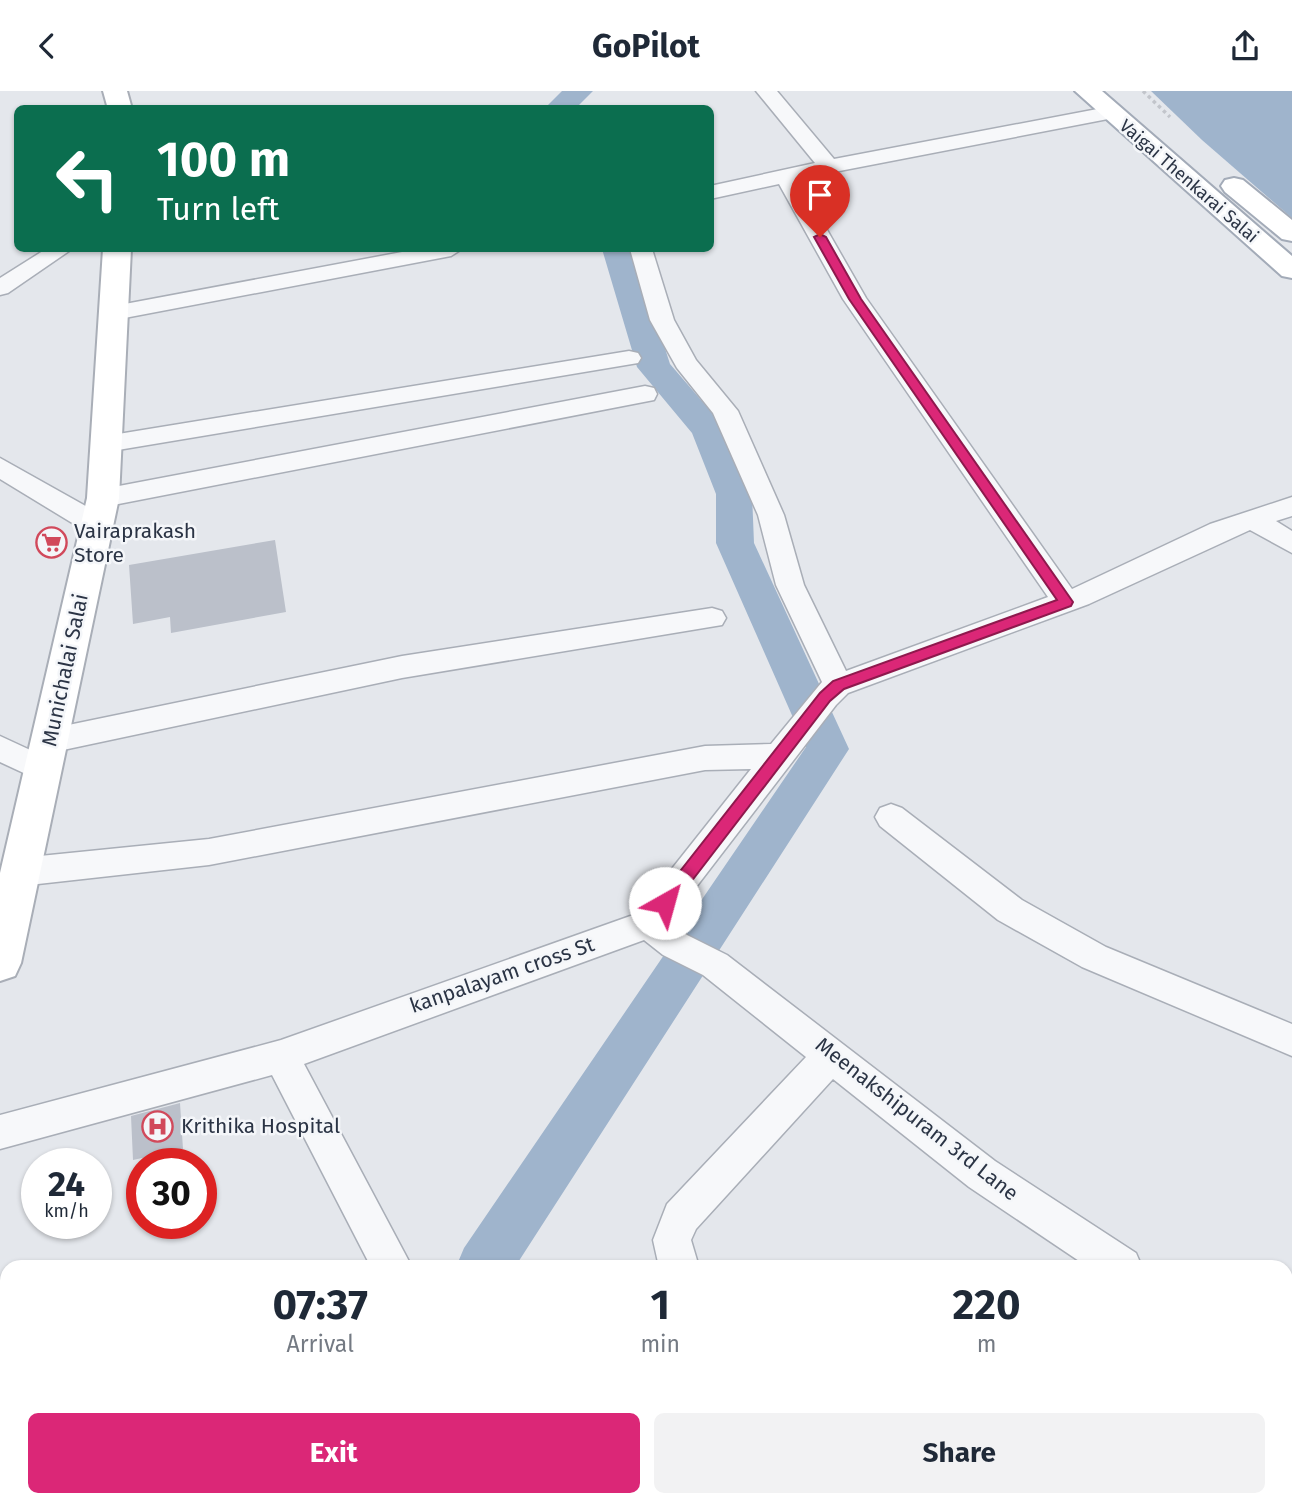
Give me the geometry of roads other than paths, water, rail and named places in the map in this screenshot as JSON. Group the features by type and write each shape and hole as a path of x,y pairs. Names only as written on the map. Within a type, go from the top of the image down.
{"main road":[{"name":"Vaigai Thenkarai Salai","path":"1087,91 1108,113 1292,269"},
{"name":"Vaigai Thenkarai Salai","path":"1125,91 1150,119 1292,233"},
{"name":"Munichalai Salai","path":"0,963 100,511 117,252"}],"street":[{"path":"766,91 829,166"},
{"path":"714,192 829,166 1108,113"},
{"path":"785,175 855,299 1066,602"},
{"path":"2,285 56,252"},
{"path":"325,252 332,272"},
{"path":"114,313 435,252"},
{"path":"642,252 662,320 686,363 725,411 771,515 790,585 832,691"},
{"path":"106,444 629,358"},
{"path":"0,467 100,511 645,394"},
{"path":"648,924 832,691 1066,602 1220,531 1292,506"},
{"path":"1254,520 1292,544"},
{"path":"0,748 46,756 402,667 712,618"},
{"path":"20,872 209,852 705,758 788,746"},
{"path":"891,817 1010,910 1094,957 1292,1040"},
{"name":"Meenakshipuram 3rd Lane","path":"648,924 675,945 715,965 832,1053 982,1174 1111,1260"},
{"name":"kanpalayam cross St","path":"0,1132 281,1056 648,924"},
{"path":"677,1260 672,1240 681,1217 832,1053"},
{"path":"281,1056 382,1260"}],"water":[{"path":"1151,91 1292,91 1292,218 1202,140"}],"waterway":[{"path":"563,105 579,91"},
{"path":"488,1260 828,749 773,633 735,543 734,494 708,429 654,367 618,252"}],"place":[{"name":"Vairaprakash Store","path":"51,543"},
{"name":"Krithika Hospital","path":"158,1126"}]}
